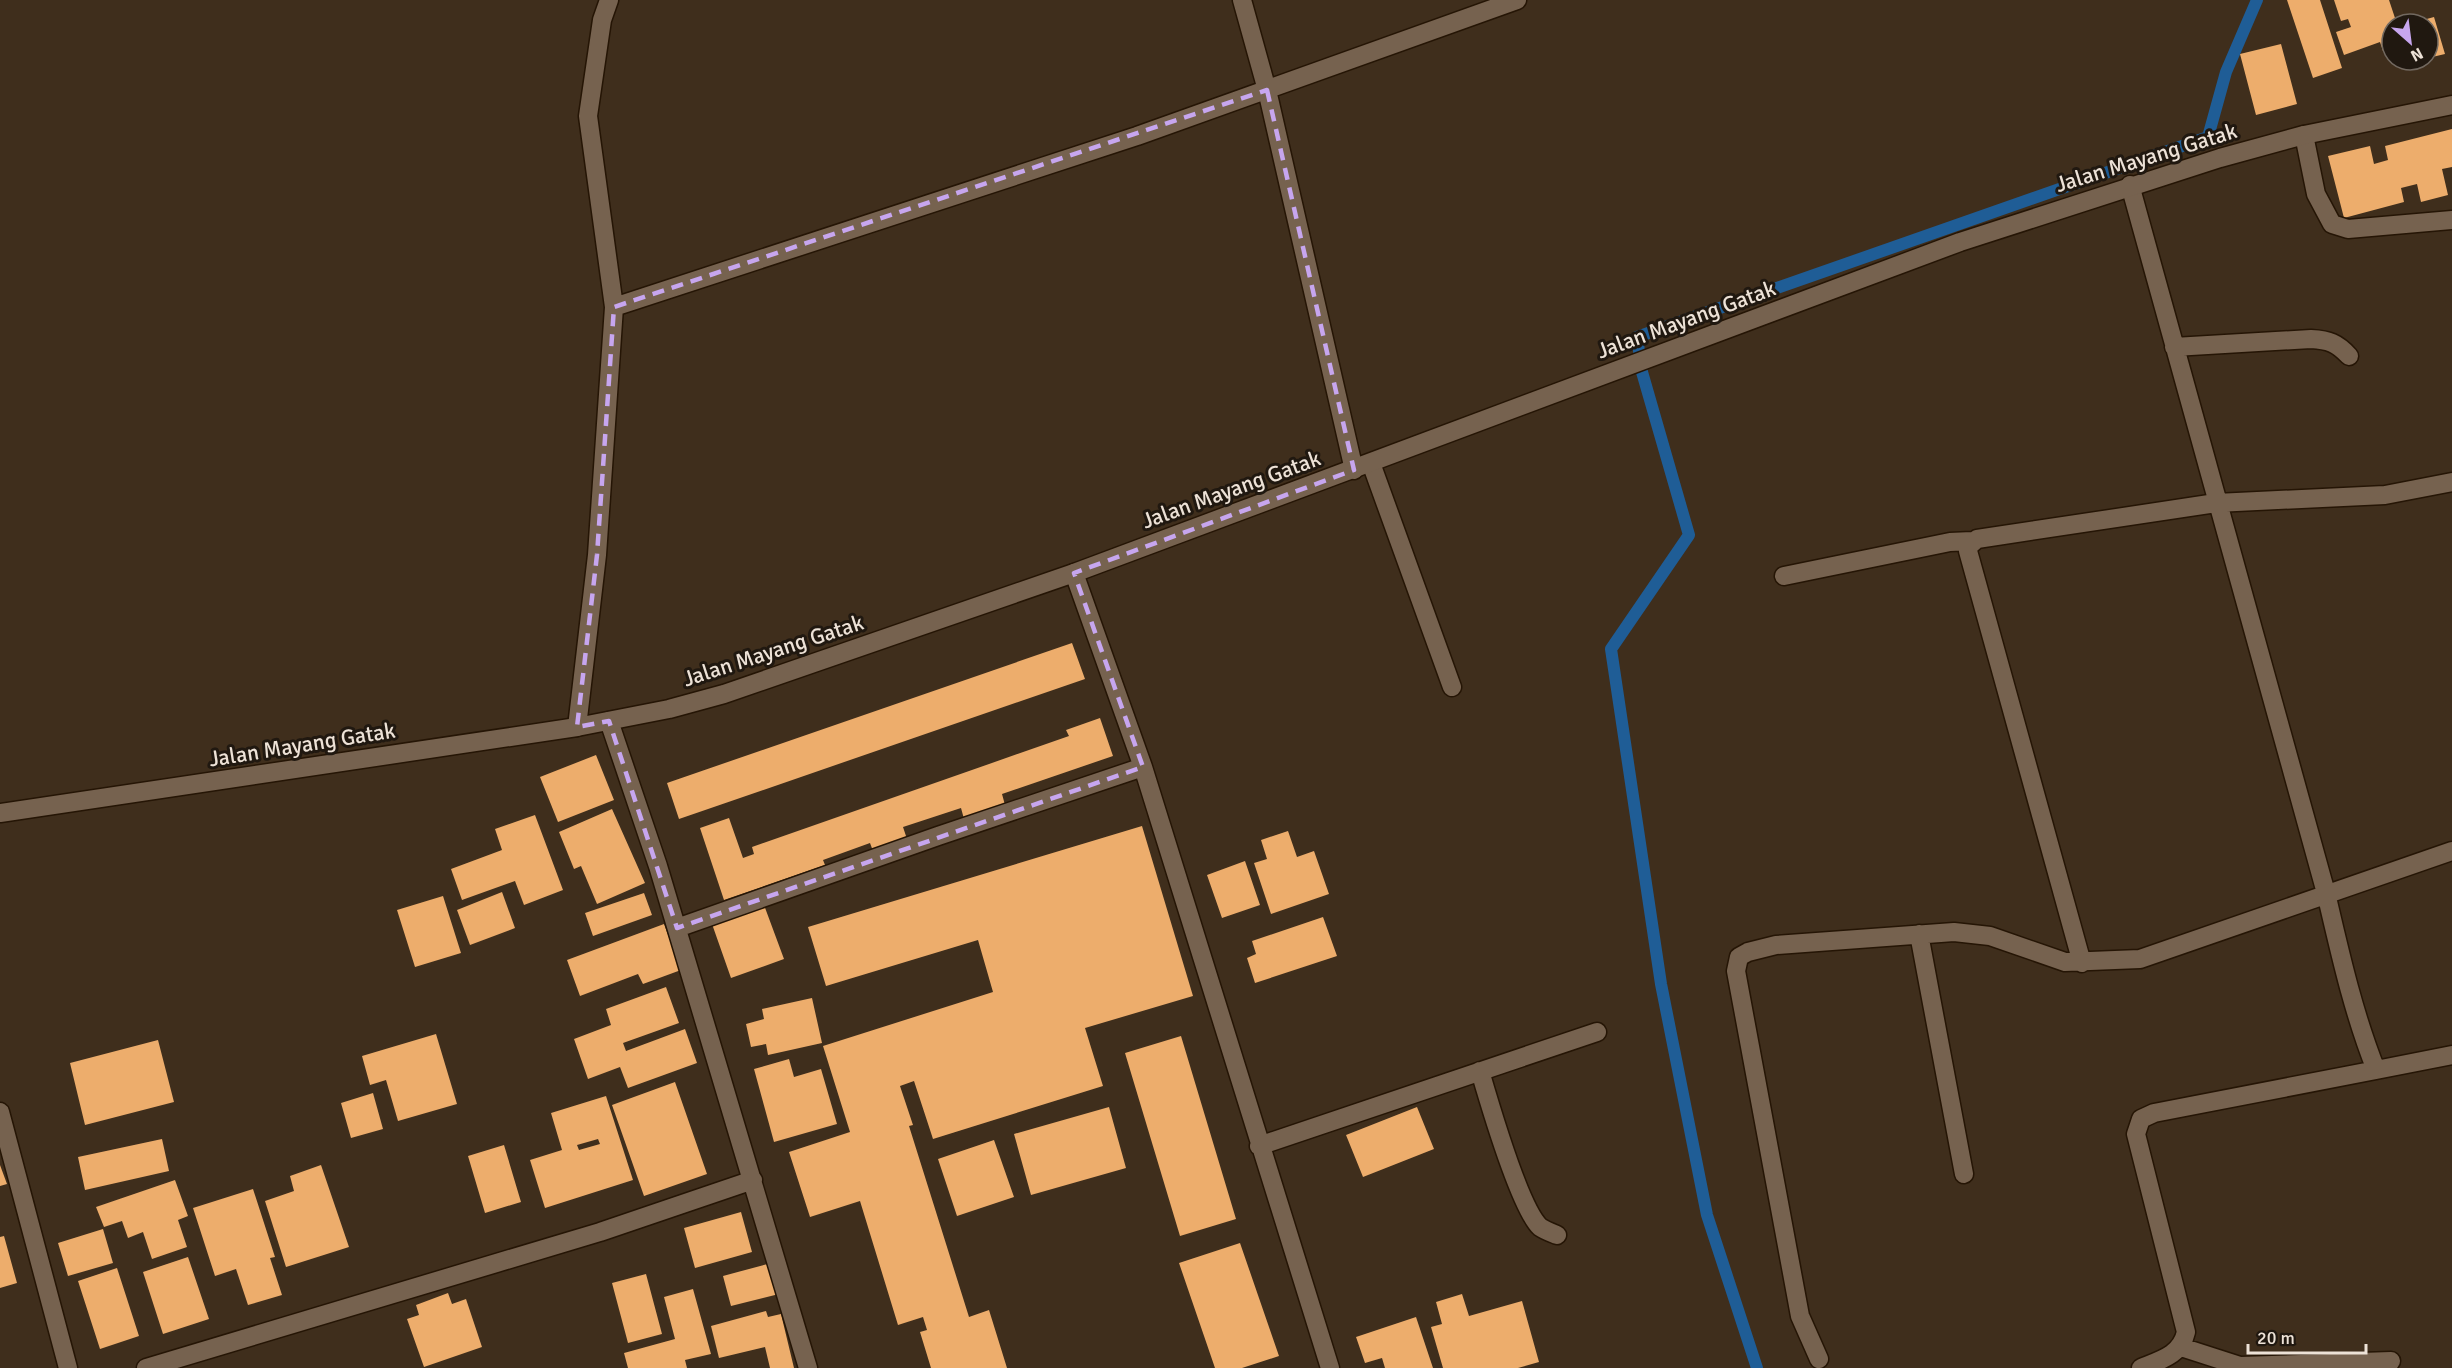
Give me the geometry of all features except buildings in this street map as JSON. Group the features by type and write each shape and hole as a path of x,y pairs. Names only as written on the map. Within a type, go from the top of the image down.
{"street":[{"path":"577,727 597,555 614,307 588,116 602,20 609,0"},
{"path":"1242,0 1267,90 1354,470"},
{"path":"614,307 1137,136 1517,0"},
{"name":"Jalan Mayang Gatak","path":"0,813 577,727 724,694 1074,573 1960,242 2130,185 2304,135 2452,105"},
{"path":"2304,135 2316,194 2332,224 2348,229 2452,220"},
{"path":"2130,185 2216,503 2326,893 2350,996 2376,1070"},
{"path":"2174,347 2312,339 2328,340 2339,345 2349,356"},
{"path":"1371,463 1452,687"},
{"path":"1784,576 1950,542 1972,541 2216,503 2385,495 2452,482"},
{"path":"1972,541 1968,550 2082,963"},
{"path":"1074,573 1143,767 1259,1146 1330,1368"},
{"path":"609,721 677,928 807,1368"},
{"path":"677,928 1143,767"},
{"path":"1819,1359 1800,1316 1736,971 1737,960 1748,952 1776,945 1954,932 1990,936 2065,962 2140,959 2452,851"},
{"path":"1918,934 1965,1173"},
{"path":"1259,1146 1597,1032"},
{"path":"2141,1368 2176,1353 2181,1347 2186,1332 2136,1134 2139,1122 2154,1113 2452,1055"},
{"path":"1480,1071 1494,1117 1525,1198 1540,1227 1557,1235"},
{"path":"0,1112 68,1368"},
{"path":"146,1368 589,1235 753,1180"},
{"path":"2181,1347 2240,1366 2391,1361"}],"highlighted area":[{"path":"1267,90 1354,470 1074,573 1143,767 677,928 609,721 577,727 597,555 614,307"}],"waterway":[{"path":"1757,1368 1707,1215 1661,984 1611,649 1689,535 1642,372 1637,337 2208,137 2226,72 2257,0"}]}
